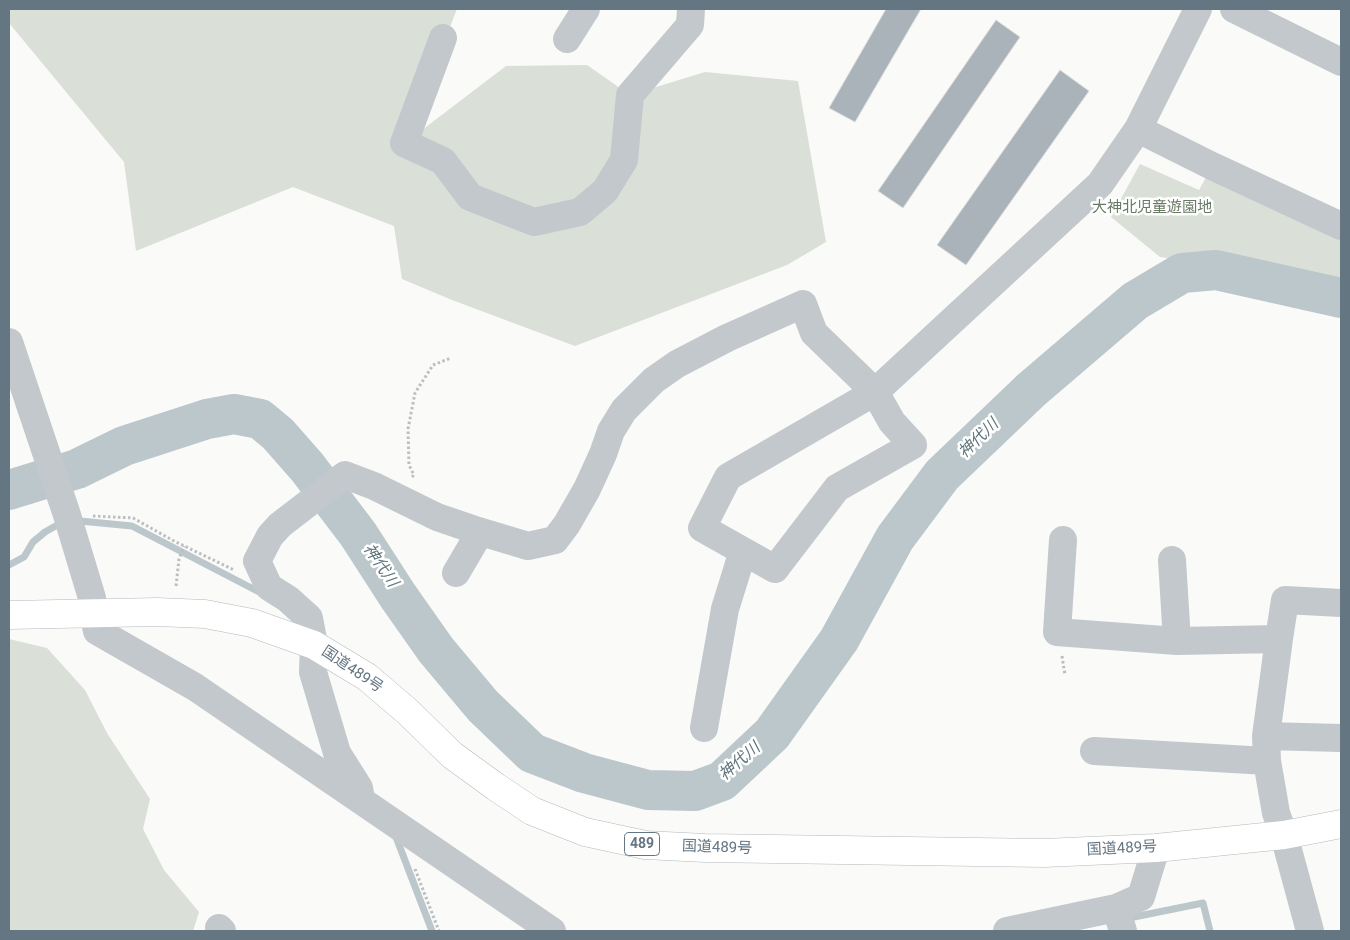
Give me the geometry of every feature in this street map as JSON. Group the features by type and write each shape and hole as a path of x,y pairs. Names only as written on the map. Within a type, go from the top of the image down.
{"highway":[{"name":"国道489号","path":"9,615 157,612 205,614 252,623 314,645 368,677 408,712 452,755 496,788 532,810 585,832 645,845 705,848 1044,853 1156,848 1284,835 1341,824"}],"street":[{"path":"567,39 586,9"},
{"path":"443,38 404,143 443,161 470,197 534,222 580,212 605,191 624,160 630,95 690,25 691,9"},
{"path":"361,799 358,788 337,753 313,672 314,645 309,618 288,599 269,587 257,562 270,536 280,525 345,475 437,517 478,531 528,546 555,540 567,524 587,489 611,431 624,410 654,380 677,364 727,338 803,304 814,333 875,392 892,422 913,445 837,488 775,569 702,528 728,477 875,392 1100,184 1138,129 1198,9"},
{"path":"1234,9 1341,62"},
{"path":"1138,129 1341,226"},
{"path":"9,342 64,504 92,598 97,631 195,686 552,931"},
{"path":"456,574 476,539 478,531"},
{"path":"1063,540 1057,632 1177,641 1279,639"},
{"path":"704,728 725,609 743,551"},
{"path":"1172,560 1177,641"},
{"path":"1310,931 1284,835 1276,813 1266,748 1279,639 1286,600 1341,603"},
{"path":"1094,751 1266,748 1341,738"},
{"path":"1017,930 1119,919 1141,897 1156,848"}],"path":[{"path":"396,497 414,475 409,465 408,429 415,393 433,365 452,358"},
{"path":"64,504 133,518 183,547 235,571"},
{"path":"176,586 179,559 183,547"},
{"path":"414,866 439,931"}],"green space":[{"path":"9,9 457,9 405,143 506,66 587,65 630,95 705,72 798,81 826,242 787,265 575,346 452,300 402,279 394,226 293,187 136,251 124,162 9,23"},
{"name":"大神北児童遊園地","path":"1140,164 1199,190 1212,166 1341,226 1341,297 1332,299 1207,264 1160,257 1111,217"},
{"path":"9,639 47,648 85,690 107,733 150,799 143,829 164,870 199,912 193,931 9,931"}],"building":[{"path":"886,9 921,9 855,122 829,108"},
{"path":"996,20 1020,37 903,208 878,191"},
{"path":"1060,70 1089,91 966,265 937,245"}],"waterway":[{"name":"神代川","path":"9,490 77,469 124,446 207,419 234,414 260,419 278,434 307,467 358,534 436,650 483,706 532,753 584,773 648,790 695,791 722,781 772,734 839,640 895,538 942,475 1031,390 1135,301 1182,273 1216,270 1341,298"},
{"path":"80,521 132,526 263,594"},
{"path":"9,565 24,557 33,542 59,524"},
{"path":"396,837 432,931"},
{"path":"1124,919 1203,903 1210,931"}]}
